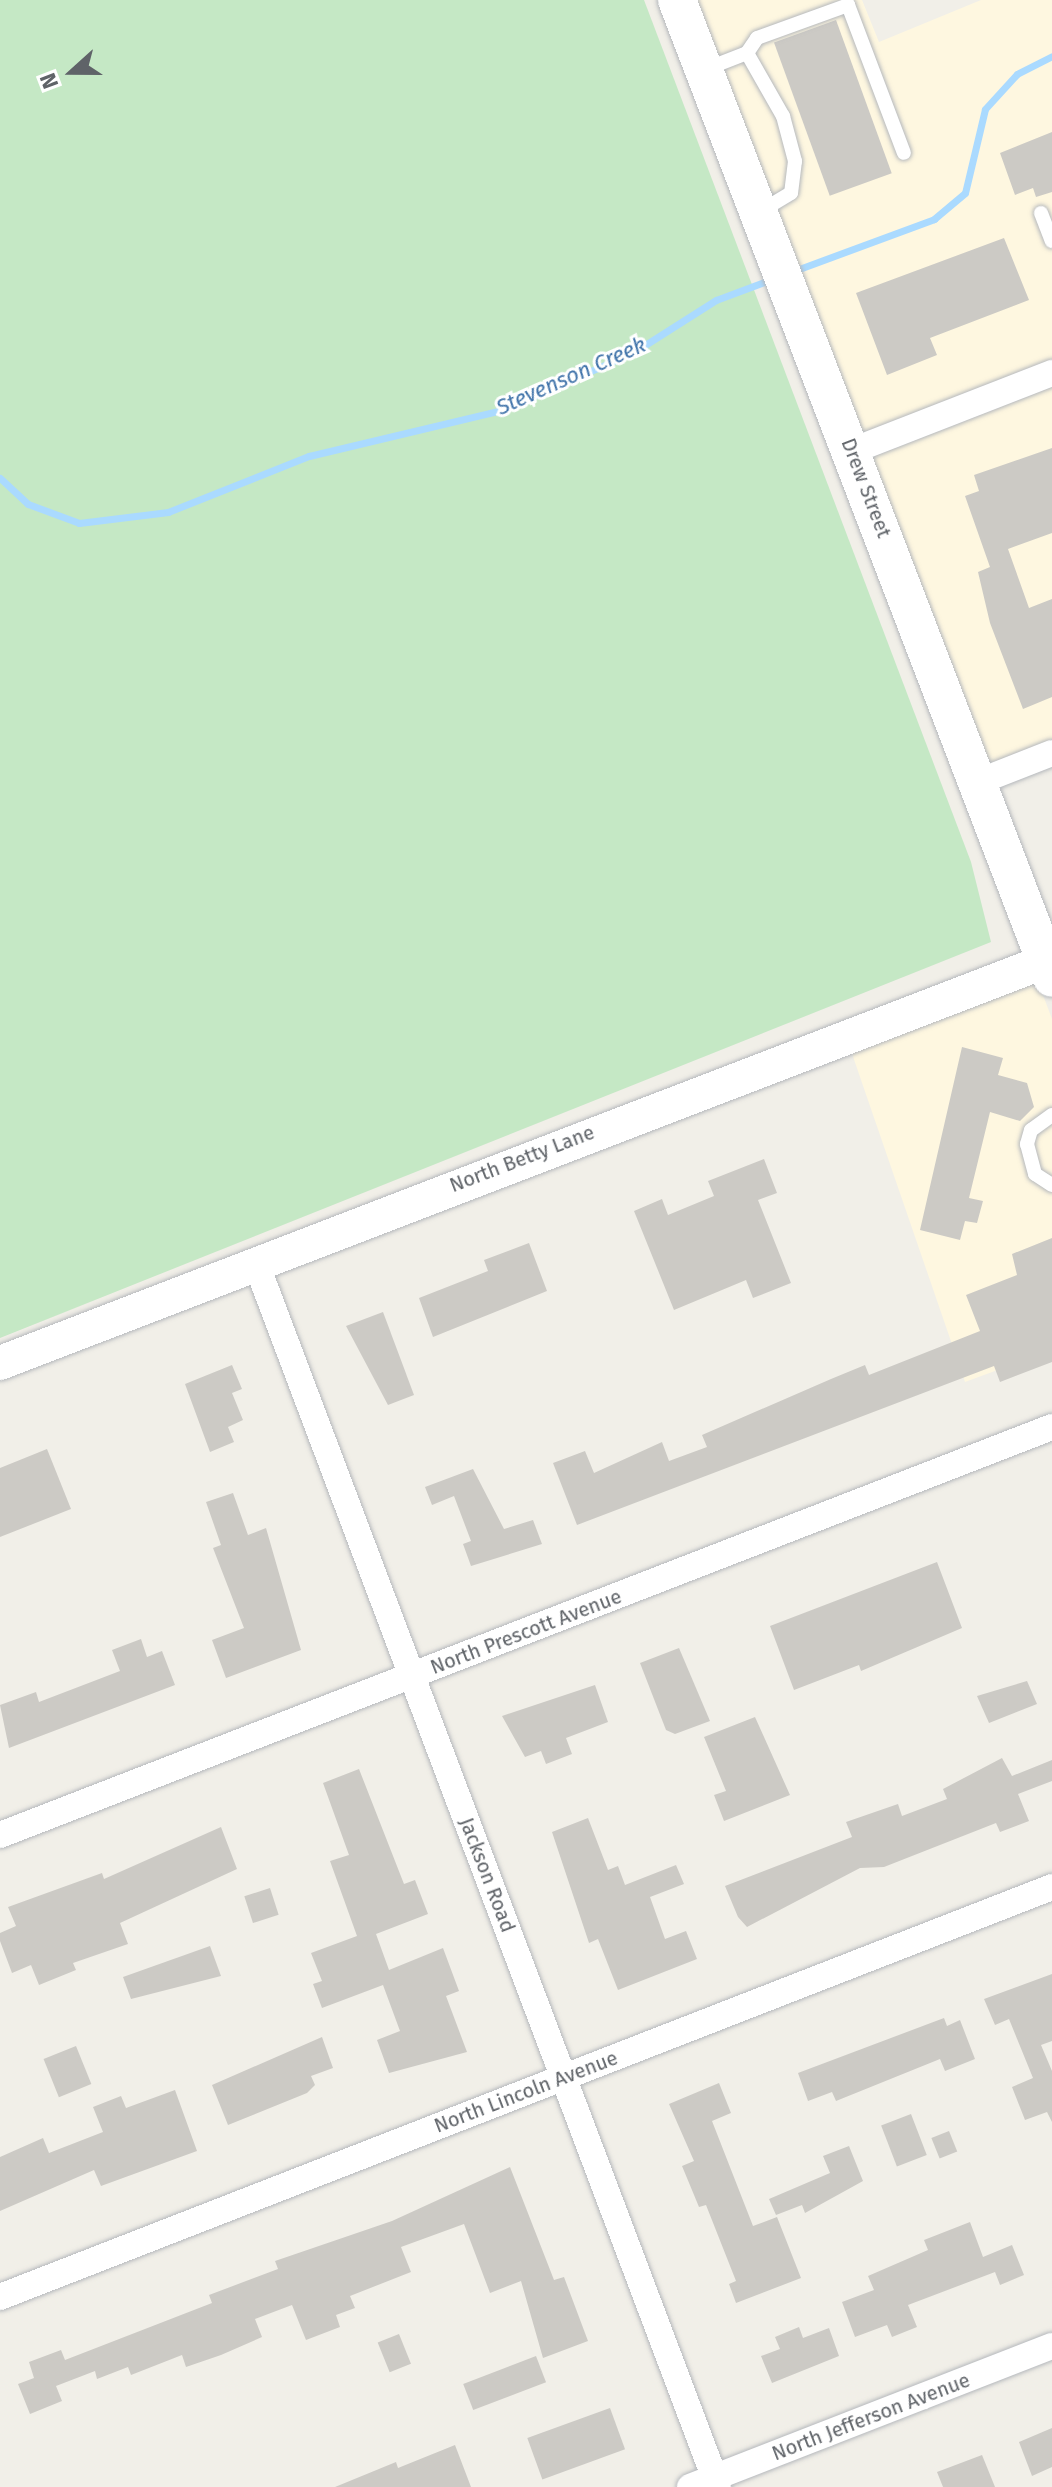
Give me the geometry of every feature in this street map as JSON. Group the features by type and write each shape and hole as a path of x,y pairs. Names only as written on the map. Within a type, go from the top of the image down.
{"main road":[{"name":"Drew Street","path":"677,0 1049,970"}],"street":[{"path":"852,451 1052,373"},
{"path":"978,782 1052,753"},
{"name":"North Betty Lane","path":"0,1363 256,1263 1049,970"},
{"name":"Jackson Road","path":"256,1263 563,2078 708,2484"},
{"name":"North Prescott Avenue","path":"0,1835 1052,1427"},
{"name":"North Lincoln Avenue","path":"0,2297 1052,1887"},
{"name":"North Jefferson Avenue","path":"708,2484 1052,2346"}],"lane":[{"path":"703,70 747,53 757,38 848,5 904,153"},
{"path":"747,53 783,116 795,161 791,193 760,223"},
{"path":"1041,213 1052,241"},
{"path":"1052,1115 1031,1130 1027,1144 1035,1174 1052,1185"}],"shaded area":[{"path":"693,0 862,0 879,42 981,0 1052,0 1052,360 861,434"},
{"path":"1052,387 1052,739 987,765 870,458"},
{"path":"1037,979 1052,1019 1052,1350 965,1382 849,1045"}],"green space":[{"path":"0,0 644,0 971,862 991,942 0,1338"}],"building":[{"path":"836,20 892,173 830,196 774,43"},
{"path":"1052,132 1052,192 1036,197 1033,188 1015,195 1000,153"},
{"path":"1004,238 1029,300 930,338 937,355 887,375 856,293"},
{"path":"1052,448 1052,533 1008,549 1029,608 1052,599 1052,697 1023,709 990,623 978,572 990,567 965,496 979,491 974,475"},
{"path":"962,1047 1003,1058 998,1075 1027,1083 1034,1107 1020,1121 990,1112 969,1198 983,1201 977,1223 965,1221 960,1240 920,1230"},
{"path":"764,1159 777,1193 758,1200 791,1283 753,1298 746,1280 674,1310 634,1211 662,1199 668,1215 714,1196 708,1181"},
{"path":"1052,1238 1052,1362 1000,1382 994,1366 577,1525 553,1463 585,1451 594,1473 662,1442 669,1461 707,1447 702,1435 831,1379 865,1365 869,1375 980,1331 966,1295 1017,1275 1012,1254"},
{"path":"529,1243 547,1291 433,1337 419,1298 488,1271 484,1260"},
{"path":"383,1312 414,1395 388,1405 346,1326"},
{"path":"232,1365 242,1389 232,1393 243,1420 228,1427 234,1442 210,1452 185,1384"},
{"path":"47,1449 71,1509 0,1537 0,1468"},
{"path":"473,1469 504,1529 533,1520 542,1544 471,1566 463,1544 471,1541 454,1496 432,1505 425,1487"},
{"path":"233,1493 248,1535 266,1528 301,1650 226,1678 212,1640 244,1628 213,1548 221,1545 206,1502"},
{"path":"937,1562 962,1628 861,1671 859,1665 794,1690 770,1626"},
{"path":"141,1639 147,1657 162,1651 175,1685 9,1748 0,1705 36,1692 39,1702 120,1671 112,1650"},
{"path":"679,1648 710,1721 675,1734 666,1730 640,1663"},
{"path":"1027,1681 1037,1704 989,1723 977,1696"},
{"path":"595,1685 608,1722 566,1738 572,1754 546,1764 541,1751 525,1757 502,1716"},
{"path":"755,1717 790,1795 724,1821 714,1795 726,1791 704,1737"},
{"path":"1002,1758 1012,1776 1052,1760 1052,1781 1018,1794 1029,1821 1000,1832 996,1823 884,1867 860,1868 747,1927 738,1917 725,1886 852,1837 846,1822 898,1804 902,1816 947,1799 943,1789"},
{"path":"359,1769 404,1884 415,1880 428,1914 376,1934 389,1970 443,1948 459,1991 446,1996 467,2052 389,2073 377,2040 400,2031 383,1985 322,2008 313,1984 322,1981 311,1953 357,1936 330,1861 349,1855 323,1783"},
{"path":"588,1818 608,1870 618,1866 625,1885 676,1865 684,1884 650,1897 665,1939 686,1931 697,1959 618,1990 598,1939 589,1943 552,1832"},
{"path":"221,1827 237,1869 120,1923 128,1944 73,1963 76,1970 39,1985 31,1965 12,1973 0,1941 0,1933 16,1926 8,1907 102,1873 104,1879"},
{"path":"270,1888 279,1915 253,1923 244,1896"},
{"path":"210,1946 221,1976 131,1999 123,1977"},
{"path":"1052,1974 1052,2041 1041,2045 1052,2071 1052,2122 1047,2112 1025,2120 1012,2087 1033,2078 1009,2019 995,2025 984,1999"},
{"path":"944,2018 947,2026 960,2020 975,2059 945,2071 940,2059 836,2101 832,2092 808,2101 798,2073"},
{"path":"322,2037 333,2068 311,2076 315,2085 307,2093 228,2125 212,2085"},
{"path":"76,2046 91,2084 59,2097 44,2059"},
{"path":"719,2083 731,2113 712,2121 753,2226 777,2217 801,2278 736,2303 729,2284 736,2281 706,2205 699,2207 682,2166 694,2161 669,2104"},
{"path":"175,2090 197,2151 101,2186 94,2170 0,2211 0,2157 43,2138 49,2153 103,2132 93,2107 121,2096 126,2108"},
{"path":"911,2114 927,2155 897,2167 881,2125"},
{"path":"949,2131 957,2151 940,2159 931,2138"},
{"path":"849,2146 863,2181 805,2213 802,2205 776,2215 769,2199 830,2173 823,2156"},
{"path":"510,2167 554,2280 564,2277 588,2341 543,2358 521,2281 490,2293 464,2224 401,2247 411,2272 350,2296 355,2308 336,2315 340,2327 306,2340 292,2305 255,2319 262,2337 221,2355 186,2367 182,2355 131,2375 128,2367 97,2379 95,2371 56,2386 62,2401 30,2414 18,2384 34,2378 29,2362 61,2350 65,2360 212,2303 209,2295 278,2269 275,2261 392,2221"},
{"path":"970,2222 983,2257 1012,2245 1024,2275 1000,2285 995,2272 908,2305 917,2327 892,2337 887,2325 855,2337 842,2302 874,2290 868,2276 928,2250 924,2240"},
{"path":"799,2327 803,2338 829,2328 839,2356 772,2383 761,2356 780,2349 775,2337"},
{"path":"399,2334 411,2364 390,2372 378,2343"},
{"path":"536,2356 546,2382 473,2410 463,2384"},
{"path":"610,2408 625,2449 542,2479 527,2438"},
{"path":"1052,2428 1052,2467 1032,2476 1019,2442"},
{"path":"455,2445 471,2487 335,2487 396,2462 398,2468"},
{"path":"982,2455 995,2487 943,2487 937,2472"}],"waterway":[{"name":"Stevenson Creek","path":"791,272 934,219 965,193 985,109 1017,74 1052,56"},
{"path":"0,478 28,504 79,523 168,512 309,456 502,410 634,352 716,300 772,279"}]}
